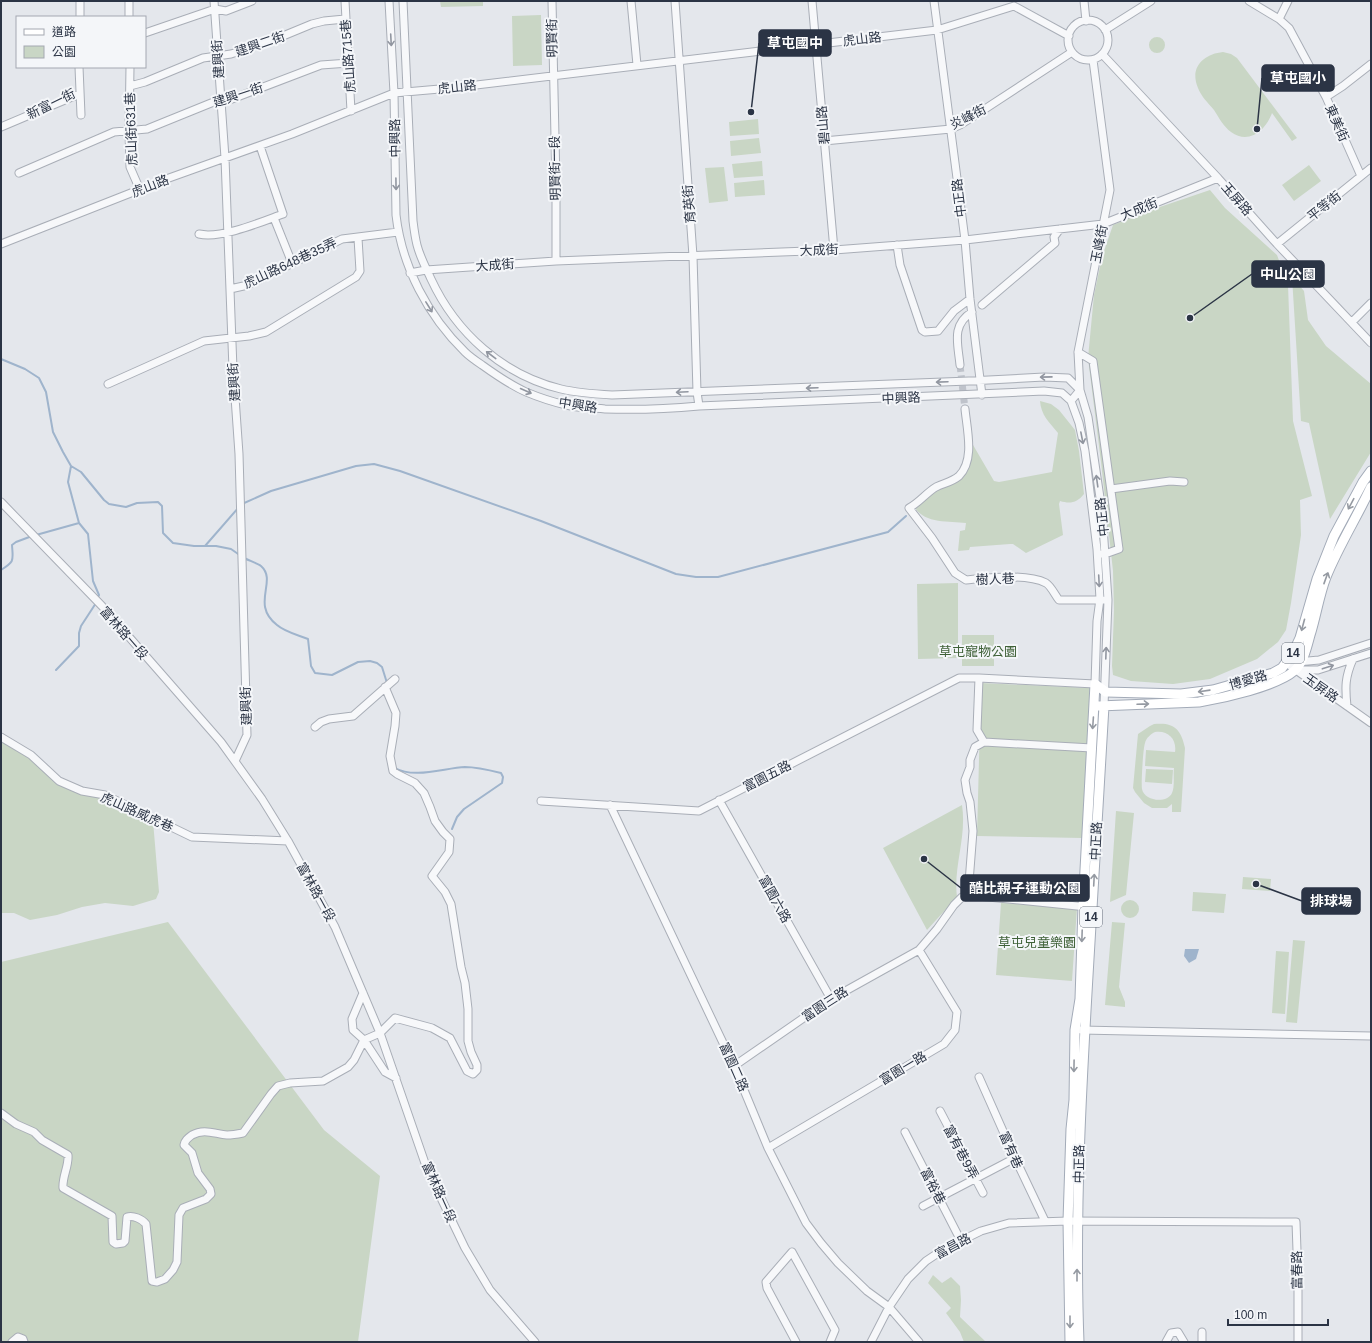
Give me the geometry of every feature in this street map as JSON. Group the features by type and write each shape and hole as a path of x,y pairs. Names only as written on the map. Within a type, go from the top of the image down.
{"main road":[{"name":"博愛路","path":"1106,692 1175,694 1206,692 1273,673 1282,668 1293,653 1300,638 1317,579 1334,536 1363,482 1371,471"},
{"name":"14","path":"1298,666 1308,642 1326,578 1343,540 1362,507 1371,487"},
{"name":"博愛路","path":"1094,706 1199,702 1216,699 1276,682 1285,678 1298,666"},
{"path":"1095,684 1106,692"},
{"name":"中正路","path":"1070,1342 1080,1030 1087,907 1095,684"},
{"name":"中正路","path":"1087,907 1104,706"},
{"name":"中正路","path":"1073,1221 1079,1342"}],"street":[{"path":"80,1 80,16"},
{"path":"129,1 129,16"},
{"path":"146,33 214,5 226,11 252,1"},
{"name":"虎山路715巷","path":"345,1 351,111"},
{"name":"中興路","path":"389,1 394,93 396,215 398,232 410,273 436,318 466,354 496,375 525,392 567,406 594,408 641,410 699,406 982,395 1044,391 1062,393 1071,401"},
{"name":"中興路","path":"403,1 413,221 418,246 426,270 445,306 465,332 491,356 522,375 562,390 612,395 1057,377 1068,378 1080,390"},
{"name":"明賢街","path":"552,1 553,75"},
{"path":"631,1 637,65"},
{"name":"育英街","path":"675,1 678,61 693,256 697,392 699,406"},
{"name":"碧山路","path":"812,1 834,250"},
{"name":"中正路","path":"934,1 965,240 970,299 982,395"},
{"path":"1084,1 1086,20"},
{"path":"1105,30 1151,1"},
{"name":"東美街","path":"1250,1 1289,28 1326,97 1361,176"},
{"path":"1279,20 1288,1"},
{"path":"1014,3 1069,36"},
{"name":"虎山路","path":"1,244 78,213 260,146 394,93 937,30 1014,3"},
{"name":"建興街","path":"214,5 219,56 228,232 231,338 241,508 247,734 235,761"},
{"name":"建興二街","path":"130,86 145,82 203,58 232,54 266,43 312,24 345,19"},
{"path":"1086,20 1097,22 1105,30 1108,42 1106,49 1102,54 1093,60 1081,59 1072,52 1069,47 1069,36 1075,25 1086,20"},
{"name":"炎峰街","path":"824,141 951,129 988,108 1072,52"},
{"name":"玉屏路","path":"1102,54 1218,178 1276,244 1371,343"},
{"name":"玉峰街","path":"1080,390 1078,352 1110,190 1093,60"},
{"name":"建興一街","path":"19,173 114,132 147,129 221,99 232,99 321,65 349,62"},
{"path":"1326,97 1371,64"},
{"name":"新富一街","path":"1,127 79,94 80,68"},
{"name":"虎山街631巷","path":"130,68 130,168 140,190"},
{"name":"明賢街一段","path":"553,75 556,183 556,261"},
{"path":"79,94 81,115"},
{"path":"199,234 207,236 228,232 283,214 260,146"},
{"name":"平等街","path":"1276,244 1371,168"},
{"name":"大成街","path":"410,273 426,270 556,261 834,250 965,240 1103,224 1218,178"},
{"path":"274,218 292,264"},
{"path":"982,305 1055,243 1054,237 1060,229"},
{"name":"虎山路648巷35弄","path":"230,289 248,285 342,239 398,232"},
{"path":"108,384 204,341 249,336 266,332 356,277 360,271 358,238"},
{"path":"897,245 900,265 922,330 925,332 938,331 954,311 970,299"},
{"path":"1352,322 1371,303"},
{"path":"960,365 956,333 963,319 972,312"},
{"path":"1078,352 1093,361 1119,549 1105,554 1098,554"},
{"path":"1071,401 1080,390"},
{"name":"中正路","path":"1080,390 1088,417 1102,511 1108,600 1106,692 1104,706"},
{"name":"中正路","path":"1071,401 1079,423 1085,451 1098,554 1100,599 1097,622 1095,684"},
{"name":"樹人巷","path":"965,409 968,440 966,466 958,476 926,494 918,503 909,508 932,538 955,573 966,580 992,577 1035,580 1047,584 1059,600 1108,600"},
{"path":"1111,490 1170,481 1184,482"},
{"name":"富林路一段","path":"1,502 102,606 221,742 262,799 288,841 335,927 380,1032 427,1169 465,1248 490,1290 535,1342"},
{"path":"1298,666 1353,650 1371,643"},
{"path":"1298,666 1318,670 1371,653"},
{"name":"玉屏路","path":"1347,706 1345,688 1346,677 1356,658"},
{"name":"玉屏路","path":"1286,663 1298,666 1347,706 1371,723"},
{"name":"富園五路","path":"541,801 699,810 959,678 1095,684"},
{"path":"979,678 977,730 984,742"},
{"path":"1,1113 16,1124 34,1132 42,1140 68,1155 69,1162 63,1188 112,1216 113,1242 116,1244 123,1243 125,1241 127,1217 130,1216 143,1220 146,1224 152,1281 162,1282 174,1270 177,1262 179,1215 181,1210 206,1199 210,1194 210,1190 198,1173 192,1153 184,1145 188,1138 197,1132 204,1131 226,1135 243,1133 278,1086 290,1083 323,1081 348,1067 354,1060 364,1040 380,1032 395,1018 432,1028 450,1038 467,1071 473,1074 477,1070 477,1065 468,1041 468,1009 465,983 451,904 432,876 449,852 450,839 434,821 424,793 415,783 393,771 390,756 396,713 390,683 353,716 329,719 321,722 315,727"},
{"name":"虎山路威虎巷","path":"1,738 31,755 59,781 82,791 105,795 192,837 288,841"},
{"path":"968,894 973,831 970,802 965,780 975,747 984,742 1092,748"},
{"name":"富園六路","path":"719,800 830,999"},
{"name":"富園二路","path":"610,805 734,1066 768,1148 806,1223 838,1263 867,1291 889,1307 919,1342"},
{"path":"919,950 954,905 962,897 968,894 1087,907"},
{"name":"富園三路","path":"734,1066 830,999 919,950"},
{"name":"富園一路","path":"768,1148 944,1044 955,1030 957,1012 919,950"},
{"path":"363,993 352,1019 353,1030 364,1040 385,1072 396,1078"},
{"path":"1080,1030 1371,1036"},
{"name":"富有巷","path":"979,1077 1045,1221"},
{"name":"富有巷9弄","path":"940,1111 983,1193"},
{"name":"富裕巷","path":"906,1132 961,1241"},
{"path":"923,1206 1015,1158"},
{"name":"富昌路","path":"872,1342 889,1307 908,1279 926,1261 944,1249 981,1231 1009,1223 1045,1221 1296,1222"},
{"name":"富春路","path":"1296,1222 1298,1342"},
{"path":"796,1342 767,1288 766,1282 792,1252 834,1330 830,1342"},
{"path":"1166,1342 1171,1333 1178,1332 1184,1342"},
{"path":"1202,1332 1202,1342"},
{"path":"12,1342 18,1337 23,1339 24,1342"}],"green space":[{"path":"440,1 483,1 483,6 441,7"},
{"path":"541,15 542,65 513,66 512,16"},
{"path":"1157,37 1164,42 1165,45 1160,52 1157,53 1150,48 1149,45 1154,38"},
{"path":"1223,52 1231,54 1237,58 1297,138 1292,141 1272,113 1266,125 1256,134 1250,136 1238,136 1226,128 1201,94 1195,74 1200,63 1204,59 1216,53"},
{"path":"758,119 759,134 730,136 729,122"},
{"path":"759,138 761,153 731,156 730,141"},
{"path":"762,161 763,176 734,178 732,164"},
{"path":"1309,165 1321,181 1294,201 1282,185"},
{"path":"724,167 728,201 709,203 705,168"},
{"path":"764,180 765,195 735,197 734,183"},
{"path":"1210,190 1225,208 1277,255 1288,285 1293,421 1312,496 1300,500 1301,535 1291,603 1286,630 1278,642 1257,659 1210,679 1173,684 1131,681 1113,675 1112,666 1114,610 1113,571 1088,358 1094,295 1102,257 1113,225 1148,211"},
{"path":"1292,277 1304,291 1308,320 1326,346 1371,384 1371,452 1330,519 1309,423 1301,421"},
{"path":"1040,401 1051,404 1059,410 1075,430 1079,451 1084,494 1073,502 1060,501 1059,504 1063,535 1026,553 1013,544 970,547 969,550 958,551 960,531 965,530 966,523 930,519 918,512 914,506 963,469 969,438 994,481 999,482 1052,472 1058,433 1044,414"},
{"path":"958,583 958,658 918,659 917,584"},
{"name":"草屯寵物公園","path":"962,635 994,635 994,666 962,666"},
{"path":"981,683 1090,688 1082,838 977,836"},
{"path":"1154,724 1167,724 1172,726 1179,732 1183,741 1185,748 1181,812 1172,812 1172,804 1167,808 1152,808 1144,803 1133,788 1138,734","holes":["1155,732 1164,732 1171,736 1175,743 1175,752 1146,750 1145,766 1174,768 1173,787 1172,793 1169,796 1165,799 1156,800 1147,796 1142,789 1143,759 1146,741"]},
{"path":"1,741 29,758 52,779 93,793 153,821 159,892 156,899 133,906 105,903 30,920 14,913 1,913"},
{"path":"1146,769 1173,770 1172,784 1145,782"},
{"path":"962,805 963,829 957,874 957,897 927,930 883,848"},
{"path":"1116,811 1134,813 1126,895 1110,902"},
{"path":"1243,877 1271,879 1270,891 1242,889"},
{"path":"1193,892 1226,894 1224,913 1192,911"},
{"path":"1130,900 1136,903 1139,909 1136,915 1130,918 1124,915 1121,909 1124,903"},
{"name":"草屯兒童樂園","path":"1001,903 1077,908 1072,981 996,975"},
{"path":"168,922 324,1130 380,1176 358,1342 1,1342 1,962"},
{"path":"1112,922 1125,923 1119,987 1125,1002 1125,1007 1105,1005"},
{"path":"1293,940 1305,941 1297,1023 1286,1022"},
{"path":"1276,951 1289,952 1285,1014 1272,1013"},
{"path":"933,1275 942,1283 951,1277 960,1286 960,1317 986,1342 964,1342 960,1332 946,1313 951,1308 928,1283"}],"water":[{"path":"1185,949 1199,949 1196,959 1189,963 1184,956"}],"waterway":[{"path":"1,359 25,369 39,378 46,392 53,432 63,452 71,466 81,472 104,500 109,504 126,507 137,503 158,502 162,506 163,533 173,543 194,546 216,546 231,549 241,556"},
{"path":"242,504 271,491 356,466 374,464 400,471 541,521 676,574 696,577 718,577 888,532 906,516"},
{"path":"71,466 68,482 79,523 88,534 93,581 99,595 97,599"},
{"path":"205,546 239,507"},
{"path":"36,535 79,523"},
{"path":"1,570 9,565 12,560 12,545 32,536"},
{"path":"244,558 261,566 265,572 267,579 265,601 269,617 284,630 308,639 311,666 315,673 332,675 358,662 370,661 377,663 382,667 387,683"},
{"path":"56,670 79,646 79,633 81,626 96,603"},
{"path":"395,768 411,773 420,773 470,767 501,773 503,777 502,783 464,809 457,817 452,829"}],"tunnel":[{"path":"960,365 965,409"}],"place":[{"name":"草屯國中","path":"751,112"},
{"name":"草屯國小","path":"1257,129"},
{"name":"中山公園","path":"1190,318"},
{"name":"酷比親子運動公園","path":"924,859"},
{"name":"排球場","path":"1256,884"}]}
